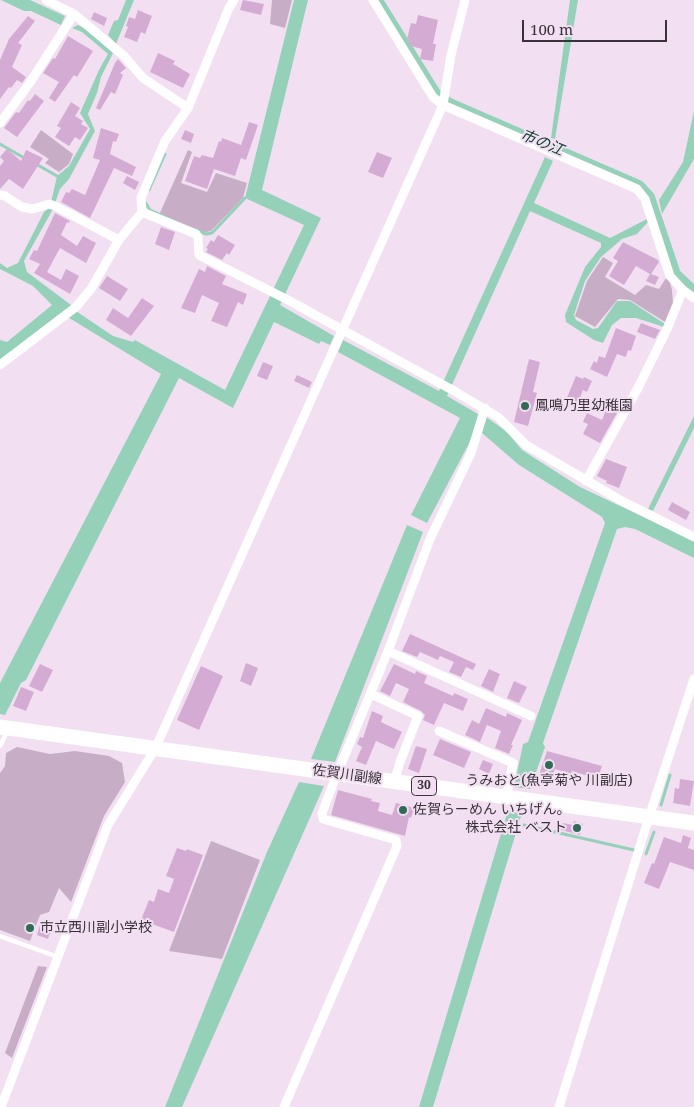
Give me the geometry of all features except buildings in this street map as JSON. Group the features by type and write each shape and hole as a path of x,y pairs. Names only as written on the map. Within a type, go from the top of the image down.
{"main road":[{"name":"佐賀川副線","path":"4,728 694,823"}],"street":[{"path":"46,0 74,14 124,56 143,78 188,108"},
{"path":"0,366 76,307 92,289 119,240 142,212 141,198 165,141 188,108 234,0"},
{"path":"373,0 433,97 637,189 646,199 670,276 683,290 694,298"},
{"path":"2,1103 108,825 155,749 444,101 451,54 465,0"},
{"path":"0,123 29,84 74,14"},
{"path":"0,195 5,196 22,207 33,209 52,205 119,240"},
{"path":"142,212 196,234 199,255 286,299 485,408 498,417 526,445 620,500 694,536"},
{"path":"586,481 638,388 667,329 683,290"},
{"path":"284,1107 397,846 396,840 324,819 322,813 388,651 430,539 472,454 485,408"},
{"path":"388,651 531,716"},
{"path":"559,1107 694,679"},
{"path":"371,694 418,716 394,782"},
{"path":"439,732 513,763 506,798"}],"lane":[{"path":"0,746 4,728"},
{"path":"0,936 58,957"}],"shaded area":[{"path":"1,0 30,0 65,16 61,25"},
{"path":"126,0 134,0 116,44 108,35 114,21 118,20"},
{"path":"272,0 292,0 285,28 270,24"},
{"path":"294,0 308,0 262,190 321,218 280,305 334,336 330,345 321,341 319,344 274,322 233,408 179,378 26,680 21,683 5,715 0,714 0,683 161,374 61,313 0,360 0,340 7,342 52,305 33,286 0,269 0,263 7,268 18,263 44,212 50,207 57,176 69,166 90,129 80,113 108,54 82,32 72,28 78,25 86,29 113,53 101,77 97,93 88,114 95,131 69,179 60,189 53,209 24,261 27,272 71,305 70,307 113,336 133,342 135,340 225,390 304,225 245,198"},
{"path":"570,0 578,0 555,139 551,138"},
{"path":"694,111 694,159 662,214 659,200 683,162"},
{"path":"41,130 73,154 69,164 59,172 45,163 49,159 30,147"},
{"path":"188,150 192,152 181,183 207,192 216,173 247,183 243,198 211,231 201,233 159,215"},
{"path":"545,157 553,161 534,203 610,238 647,219 648,222 637,234 622,239 601,257 585,281 574,315 576,320 593,329 598,328 617,301 630,301 665,324 664,327 636,318 621,318 612,325 603,343 594,340 566,322 565,315 585,267 601,247 601,243 530,211 447,396 478,414 474,434 427,523 411,515 460,418 338,352 343,340 439,391"},
{"path":"603,257 613,263 605,277 635,295 646,285 659,289 668,275 673,304 665,322 630,300 618,299 595,327 575,316 587,281"},
{"path":"694,416 694,428 653,511 648,509"},
{"path":"486,417 506,431 522,450 580,487 694,541 694,558 635,529 625,527 617,529 543,743 545,747 530,789 514,787 523,744 528,742 605,523 602,517 519,465 482,433"},
{"path":"407,525 423,532 335,762 311,759"},
{"name":"市立西川副小学校","path":"17,747 50,754 75,751 109,756 122,763 125,782 104,816 71,902 59,888 49,912 40,915 30,941 0,930 0,773 5,766 6,753"},
{"path":"299,782 324,786 182,1107 165,1107 267,852"},
{"path":"508,810 522,813 433,1107 419,1107"},
{"path":"211,841 260,860 222,959 169,951"},
{"path":"38,966 47,967 12,1058 5,1053"}],"waterway":[{"name":"市の江","path":"378,0 437,95 450,103 639,185 650,197 676,274 694,291"},
{"path":"0,144 26,159"},
{"path":"149,190 165,154"},
{"path":"36,164 57,176"},
{"path":"194,229 206,234 212,233 245,198"},
{"path":"145,202 150,210 172,220"},
{"path":"661,805 670,775"},
{"path":"524,825 634,850"},
{"path":"646,854 654,832"}],"place":[{"name":"鳳鳴乃里幼稚園","path":"525,406"},
{"name":"うみおと(魚亭菊や 川副店)","path":"549,765"},
{"name":"佐賀らーめん いちげん。","path":"403,810"},
{"name":"株式会社 ベスト","path":"577,828"},
{"name":"市立西川副小学校","path":"30,928"}]}
